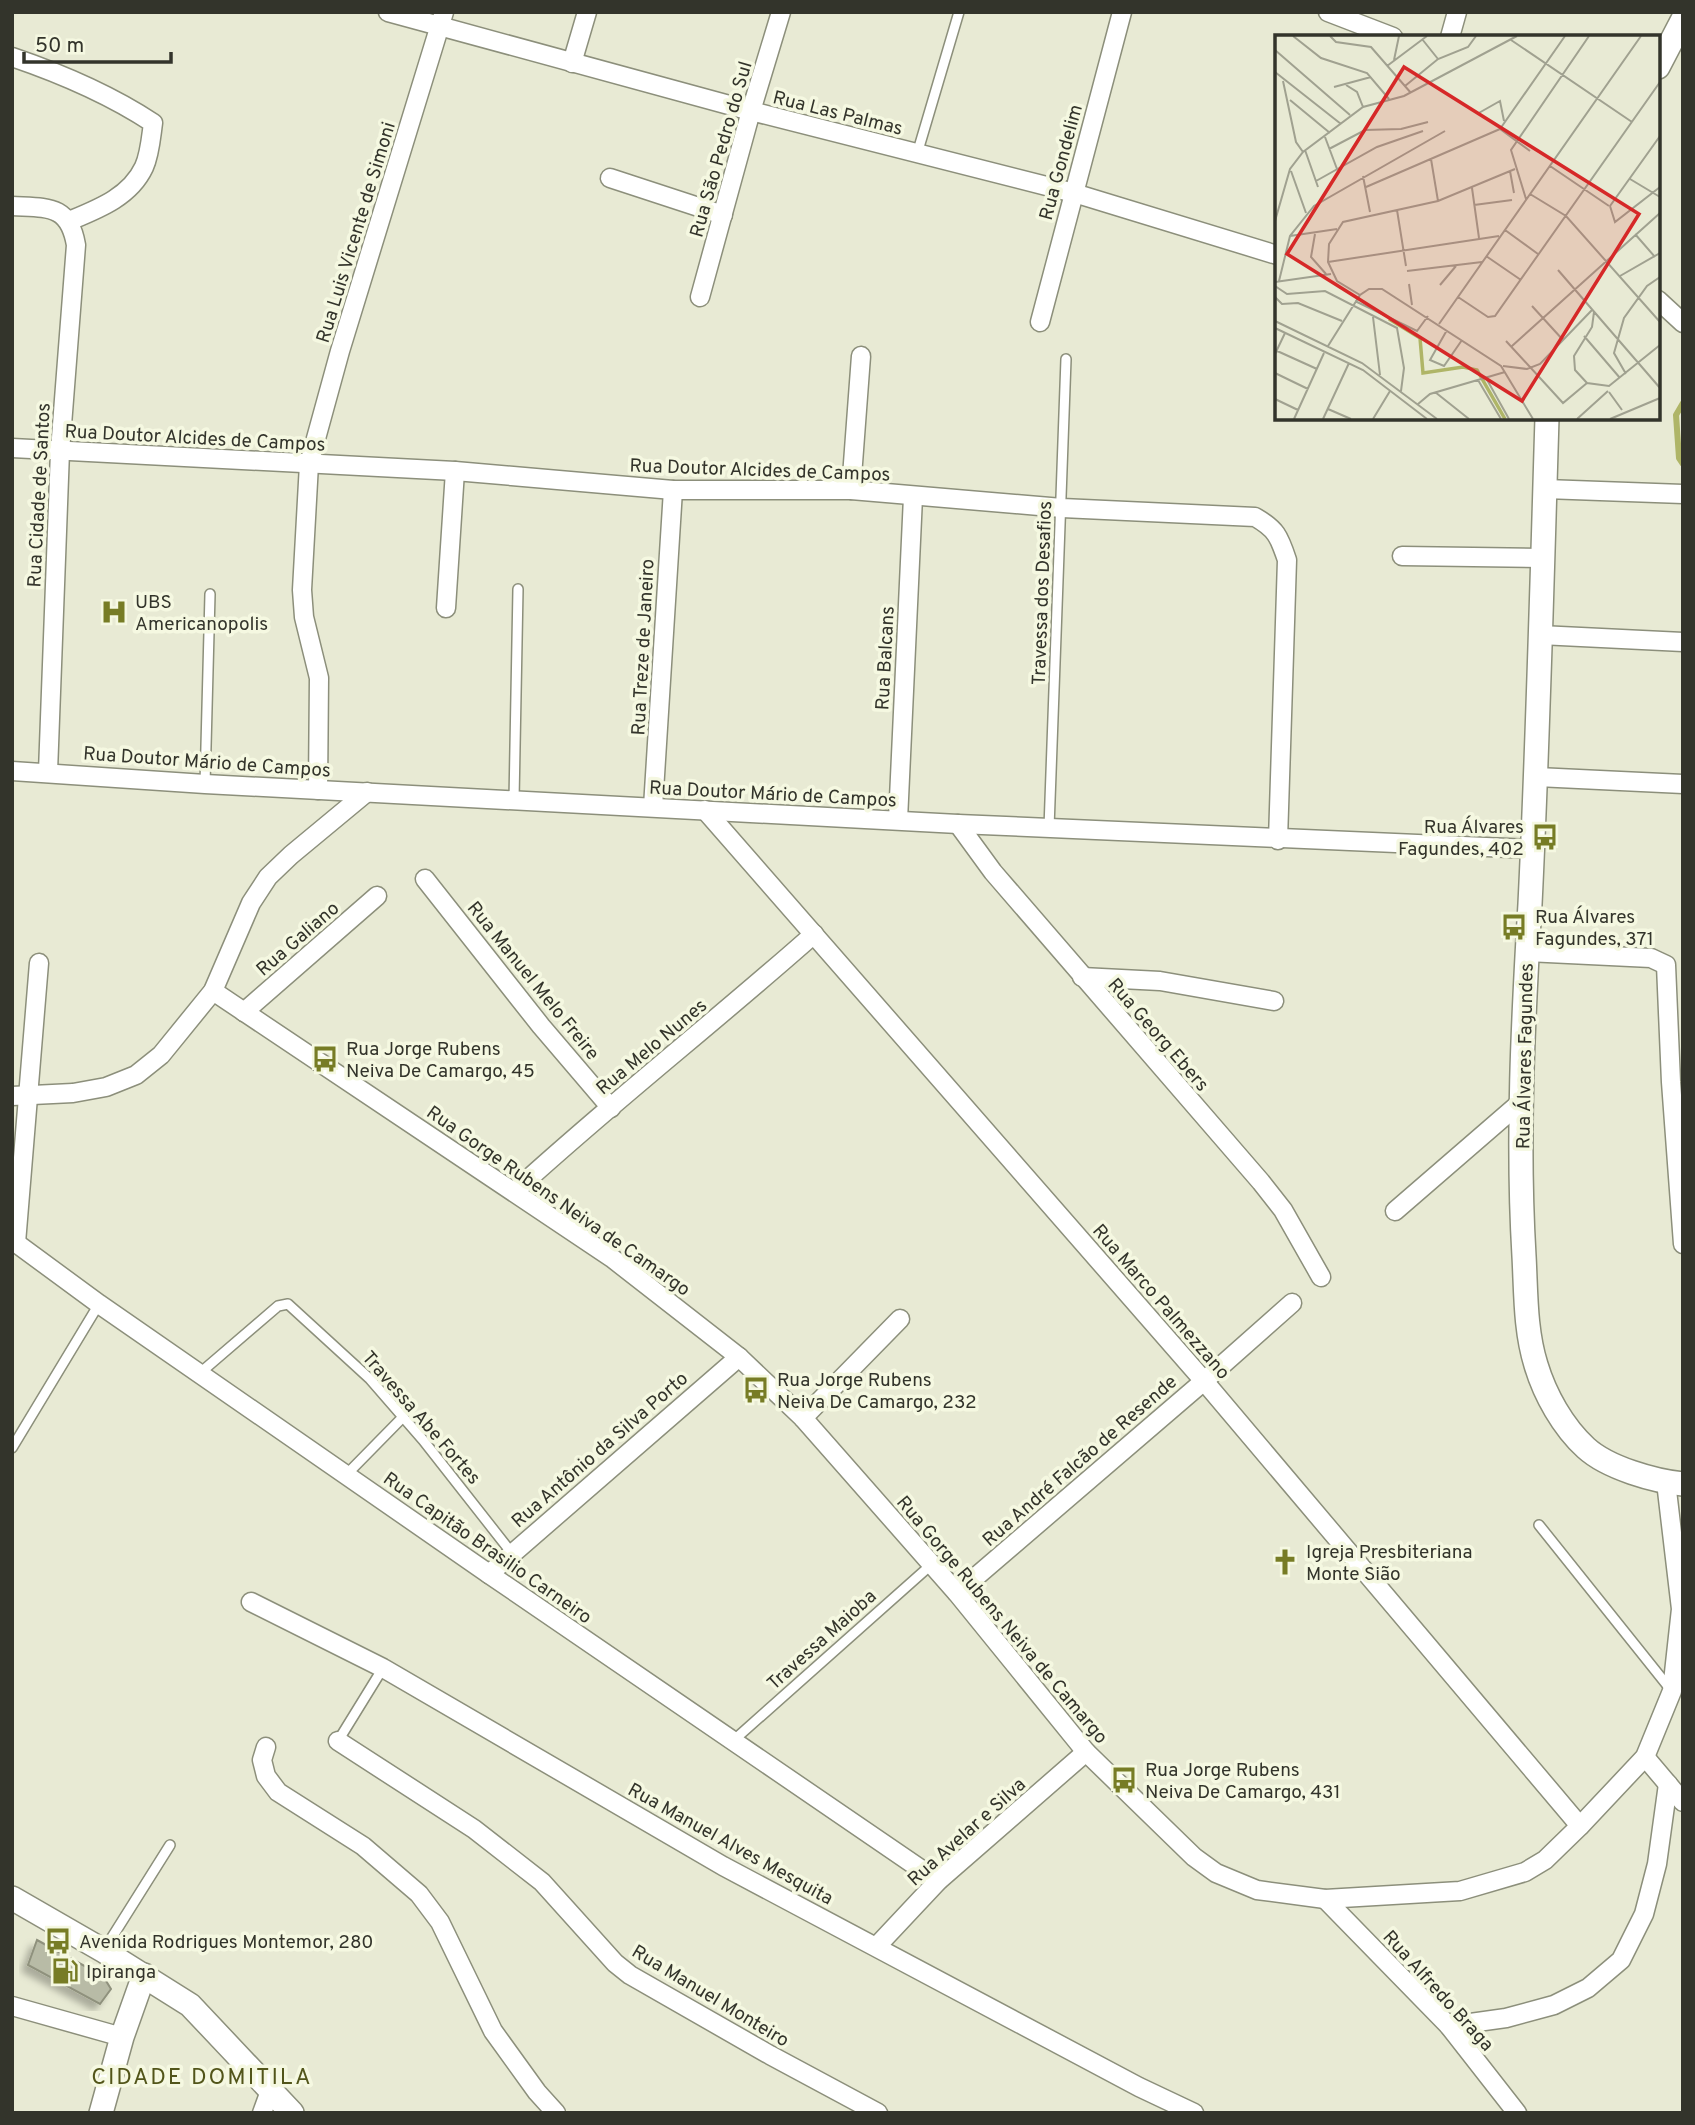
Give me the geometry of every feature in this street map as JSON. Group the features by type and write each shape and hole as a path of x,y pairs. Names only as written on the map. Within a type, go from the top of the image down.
{"street":[{"name":"Rua Las Palmas","path":"388,12 442,20 572,64 1073,193 1275,254"},
{"path":"572,64 587,12"},
{"name":"Rua São Pedro do Sul","path":"700,297 781,12"},
{"name":"Rua Gondelim","path":"1040,322 1122,12"},
{"path":"1328,12 1388,35"},
{"path":"1451,35 1457,12"},
{"path":"1660,63 1683,19"},
{"name":"Rua Luis Vicente de Simoni","path":"318,790 319,678 304,617 302,590 309,464 340,351 442,20"},
{"path":"12,57 66,76 124,104 153,123 145,166 134,184 117,199 69,221 61,213 48,208 12,206"},
{"path":"610,178 723,215"},
{"name":"Rua Cidade de Santos","path":"48,772 60,451 76,245 69,221"},
{"path":"1660,302 1683,323"},
{"path":"851,491 861,356"},
{"name":"Rua Álvares Fagundes","path":"1547,420 1537,777 1521,1102 1523,1246 1528,1329 1536,1366 1549,1399 1570,1430 1588,1450 1632,1472 1674,1483"},
{"name":"Rua Doutor Alcides de Campos","path":"12,448 455,471 673,490 851,491 1062,508 1255,517 1271,526 1280,539 1287,559 1278,840"},
{"path":"446,608 455,471"},
{"path":"1545,489 1683,494"},
{"name":"Rua Treze de Janeiro","path":"653,807 673,490"},
{"name":"Rua Balcans","path":"898,820 913,497"},
{"path":"1402,555 1542,558"},
{"path":"1541,635 1683,642"},
{"name":"Rua Doutor Mário de Campos","path":"12,771 205,784 958,824 1532,849"},
{"path":"1537,777 1683,783"},
{"path":"20,1096 95,1089 136,1075 161,1055 213,991 251,903 268,877 367,792"},
{"name":"Rua Marco Palmezzano","path":"705,810 1204,1381 1580,1826"},
{"name":"Rua Georg Ebers","path":"958,824 993,872 1283,1210 1321,1277"},
{"name":"Rua Manuel Melo Freire","path":"425,878 541,1026 611,1108"},
{"name":"Rua Galiano","path":"244,1012 377,896"},
{"name":"Rua Melo Nunes","path":"515,1191 814,934"},
{"path":"1527,952 1651,958 1664,963 1667,968 1671,1082 1683,1244"},
{"path":"14,1243 20,1096 39,962"},
{"path":"1082,977 1160,981 1274,1001"},
{"name":"Rua Gorge Rubens Neiva de Camargo","path":"213,991 612,1258 739,1357 803,1418 932,1564 1086,1752 1178,1843 1216,1873 1257,1890 1325,1899 1461,1891 1525,1872 1545,1860 1580,1826 1645,1757 1672,1691 1681,1609 1674,1483"},
{"path":"1395,1211 1521,1102"},
{"name":"Rua Capitão Brasilio Carneiro","path":"14,1243 489,1574 938,1881"},
{"name":"Rua André Falcão de Resende","path":"957,1593 1292,1303"},
{"path":"803,1418 900,1318"},
{"name":"Rua Antônio da Silva Porto","path":"489,1574 511,1552 739,1357"},
{"name":"Rua Manuel Alves Mesquita","path":"251,1602 383,1668 723,1866 1079,2056 1194,2113"},
{"name":"Rua Manuel Monteiro","path":"338,1741 474,1829 542,1882 615,1963 631,1975 759,2049 878,2113"},
{"path":"266,1747 262,1760 266,1776 278,1792 363,1846 419,1894 440,1922 493,2031 537,2092 556,2113"},
{"name":"Rua Avelar e Silva","path":"877,1946 938,1881 1086,1752"},
{"path":"1645,1757 1683,1802"},
{"path":"1449,2026 1506,2018 1554,2006 1588,1988 1621,1960 1644,1914 1651,1889 1668,1784"},
{"path":"12,1898 190,2005 266,2102 292,2113"},
{"name":"Rua Alfredo Braga","path":"1325,1899 1449,2026 1517,2113"},
{"path":"101,2113 122,2037 144,1975"},
{"path":"12,2006 122,2037"}],"lane":[{"path":"917,154 959,12"},
{"name":"Travessa dos Desafios","path":"1049,828 1066,359"},
{"path":"514,800 518,589"},
{"path":"205,784 210,594"},
{"name":"Travessa Abe Fortes","path":"200,1373 278,1306 285,1303 370,1379 511,1552"},
{"path":"12,1448 99,1304"},
{"path":"347,1474 403,1417"},
{"path":"1539,1525 1672,1691"},
{"name":"Travessa Maioba","path":"734,1740 932,1564"},
{"path":"338,1741 383,1668"},
{"path":"104,1951 170,1844"}],"building":[{"name":"Ipiranga","path":"37,1940 103,1976 111,1989 100,2004 28,1965"}],"waterway":[{"path":"1683,403 1676,415 1679,458 1683,464"}],"place":[{"name":"UBS Americanopolis","path":"114,612"},
{"name":"Rua Álvares Fagundes, 402","path":"1545,837"},
{"name":"Rua Álvares Fagundes, 371","path":"1514,927"},
{"name":"Rua Jorge Rubens Neiva De Camargo, 45","path":"325,1059"},
{"name":"Rua Jorge Rubens Neiva De Camargo, 232","path":"756,1390"},
{"name":"Igreja Presbiteriana Monte Sião","path":"1285,1562"},
{"name":"Rua Jorge Rubens Neiva De Camargo, 431","path":"1124,1780"},
{"name":"Avenida Rodrigues Montemor, 280","path":"58,1941"},
{"name":"Ipiranga","path":"65,1971"}],"district":[{"name":"CIDADE DOMITILA","path":"202,2076"}]}
